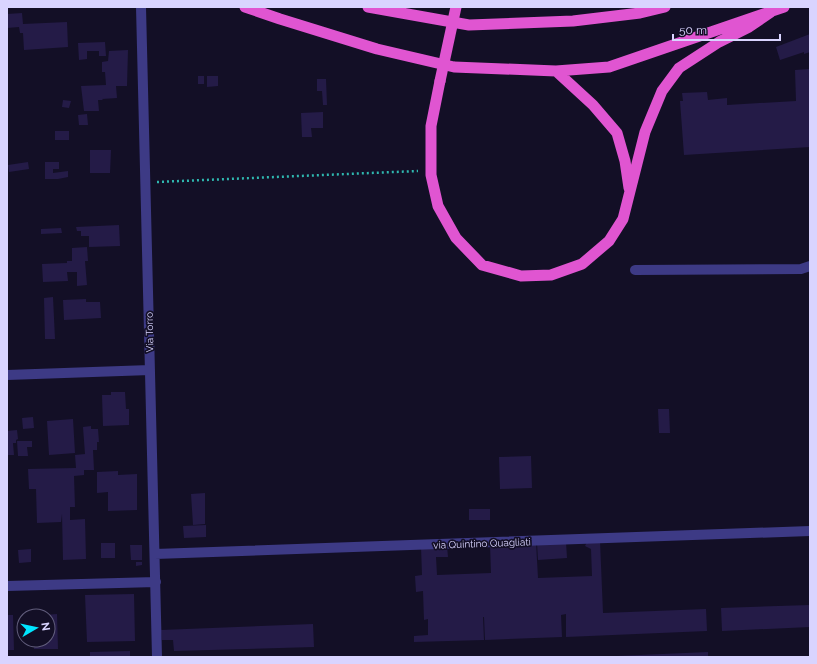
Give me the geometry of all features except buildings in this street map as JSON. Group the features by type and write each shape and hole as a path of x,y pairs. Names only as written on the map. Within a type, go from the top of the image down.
{"highway":[{"path":"245,7 377,49 454,67 556,71 609,67 784,7"},
{"path":"368,7 469,25 573,21 640,13 665,7"},
{"path":"456,7 431,126 431,175 438,206 456,238 482,265 521,276 551,275 582,264 609,241 623,219 645,132 662,92 679,68 719,42 749,27 771,12"},
{"path":"556,71 594,104 617,133 625,162 630,194"}],"street":[{"name":"Via Torro","path":"141,7 157,657"},
{"path":"635,270 801,269 810,266"},
{"path":"7,375 150,370"},
{"name":"via Quintino Quagliati","path":"155,554 810,531"},
{"path":"7,586 156,582"}],"path":[{"path":"146,182 418,172"}]}
